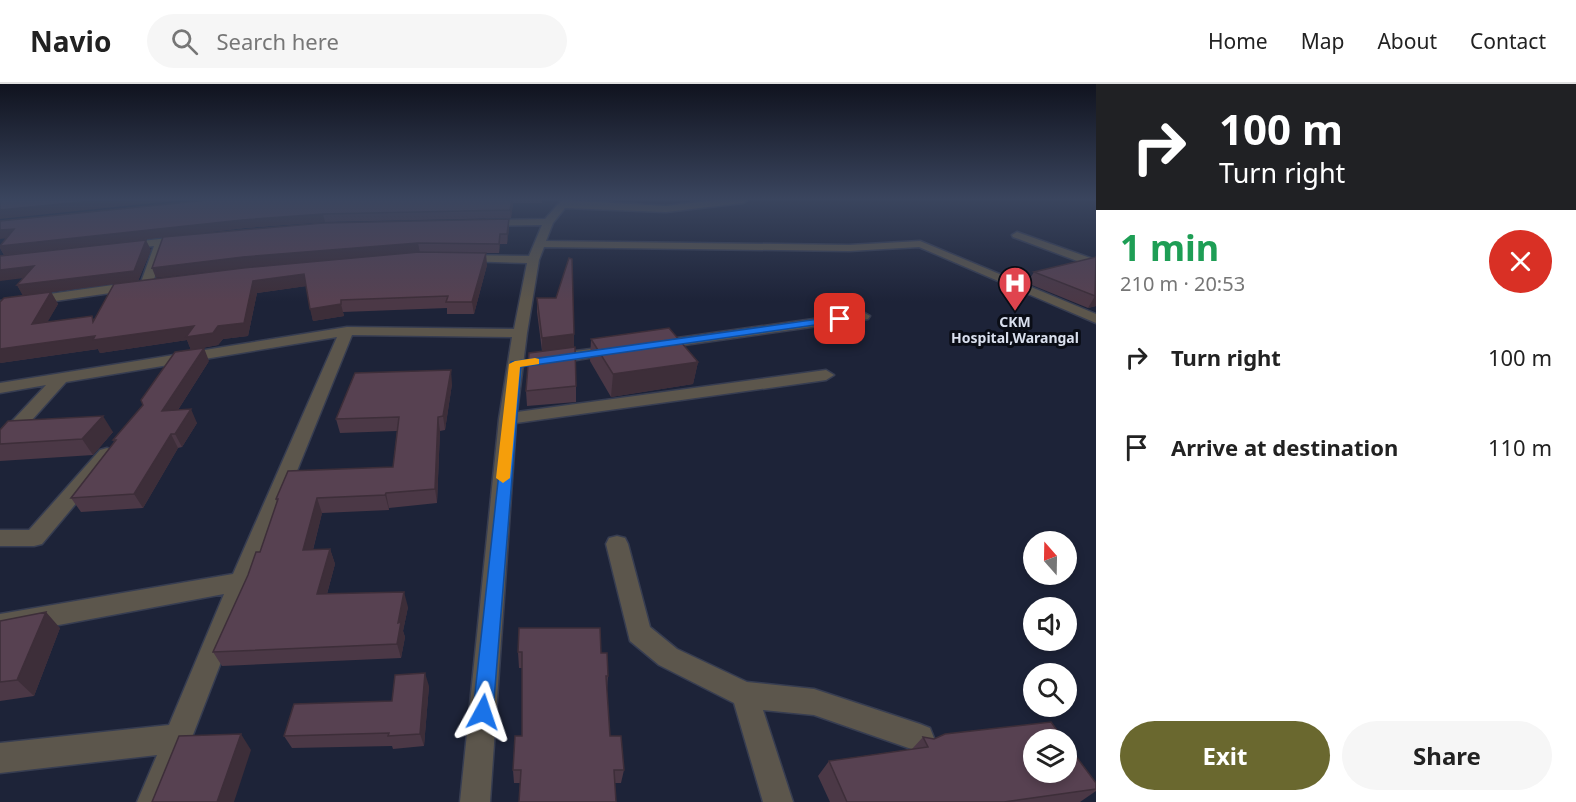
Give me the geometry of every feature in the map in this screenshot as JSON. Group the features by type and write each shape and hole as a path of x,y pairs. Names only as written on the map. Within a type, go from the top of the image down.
{"street":[{"path":"475,802 508,419 527,362 520,333 536,252 543,234"},
{"path":"1017,235 1096,264"},
{"path":"115,247 203,237"},
{"path":"0,305 152,284 160,242"},
{"path":"454,258 536,252 849,248 920,244 1094,317"},
{"path":"527,362 863,316"},
{"path":"0,388 347,331 520,333"},
{"path":"152,802 241,582 347,331"},
{"path":"508,419 826,375"},
{"path":"0,445 61,378"},
{"path":"0,538 34,538 116,443"},
{"path":"617,543 639,633 668,657 745,695 814,702 920,738"},
{"path":"0,625 241,582"},
{"path":"745,695 778,802"},
{"path":"0,758 178,738"}],"building":[{"path":"10,234 116,234 0,246"},
{"path":"203,234 507,234 500,234 499,244 418,243 243,257 152,268 163,237"},
{"path":"146,240 134,271 17,285 34,266 0,270 0,256"},
{"path":"419,252 486,253 472,302 446,302 448,296 341,300 341,304 310,309 304,274 253,281 244,323 218,326 213,333 186,337 194,326 93,340 95,336 0,349 0,302 4,298 51,292 32,324 92,316 93,322 114,284 243,268"},
{"path":"1096,257 1095,296 1034,272"},
{"path":"569,258 572,259 574,334 542,338 537,298 556,298"},
{"path":"669,328 698,362 613,374 591,339"},
{"path":"575,347 576,386 526,391 529,353"},
{"path":"204,348 162,411 191,409 175,434 171,434 134,494 71,498 116,440 113,440 143,405 141,400 175,352"},
{"path":"451,370 443,416 438,417 435,489 386,493 385,495 317,498 303,550 330,549 317,594 404,592 398,623 401,622 397,644 213,652 256,552 260,552 278,499 276,499 288,471 393,467 399,417 336,419 355,373"},
{"path":"103,416 82,439 0,444 0,430 8,421"},
{"path":"46,612 17,680 0,682 0,621"},
{"path":"519,628 600,628 601,653 607,653 608,676 606,676 610,736 621,736 624,770 614,770 616,802 519,802 521,770 513,770 515,736 522,736 522,652 518,652"},
{"path":"425,673 420,734 284,736 294,704 392,701 395,675"},
{"path":"1051,722 1056,729 1023,729 1023,783 1077,783 1077,758 1096,783 1096,789 1004,802 847,802 829,761 928,747 923,737 934,739 945,734"},
{"path":"241,734 217,802 152,802 179,736"}],"slow traffic":[{"path":"503,478 515,364 535,361"}],"place":[{"name":"CKM Hospital,Warangal","path":"1015,312"}],"route":[{"path":"483,712 508,419 515,364 840,319"}]}
